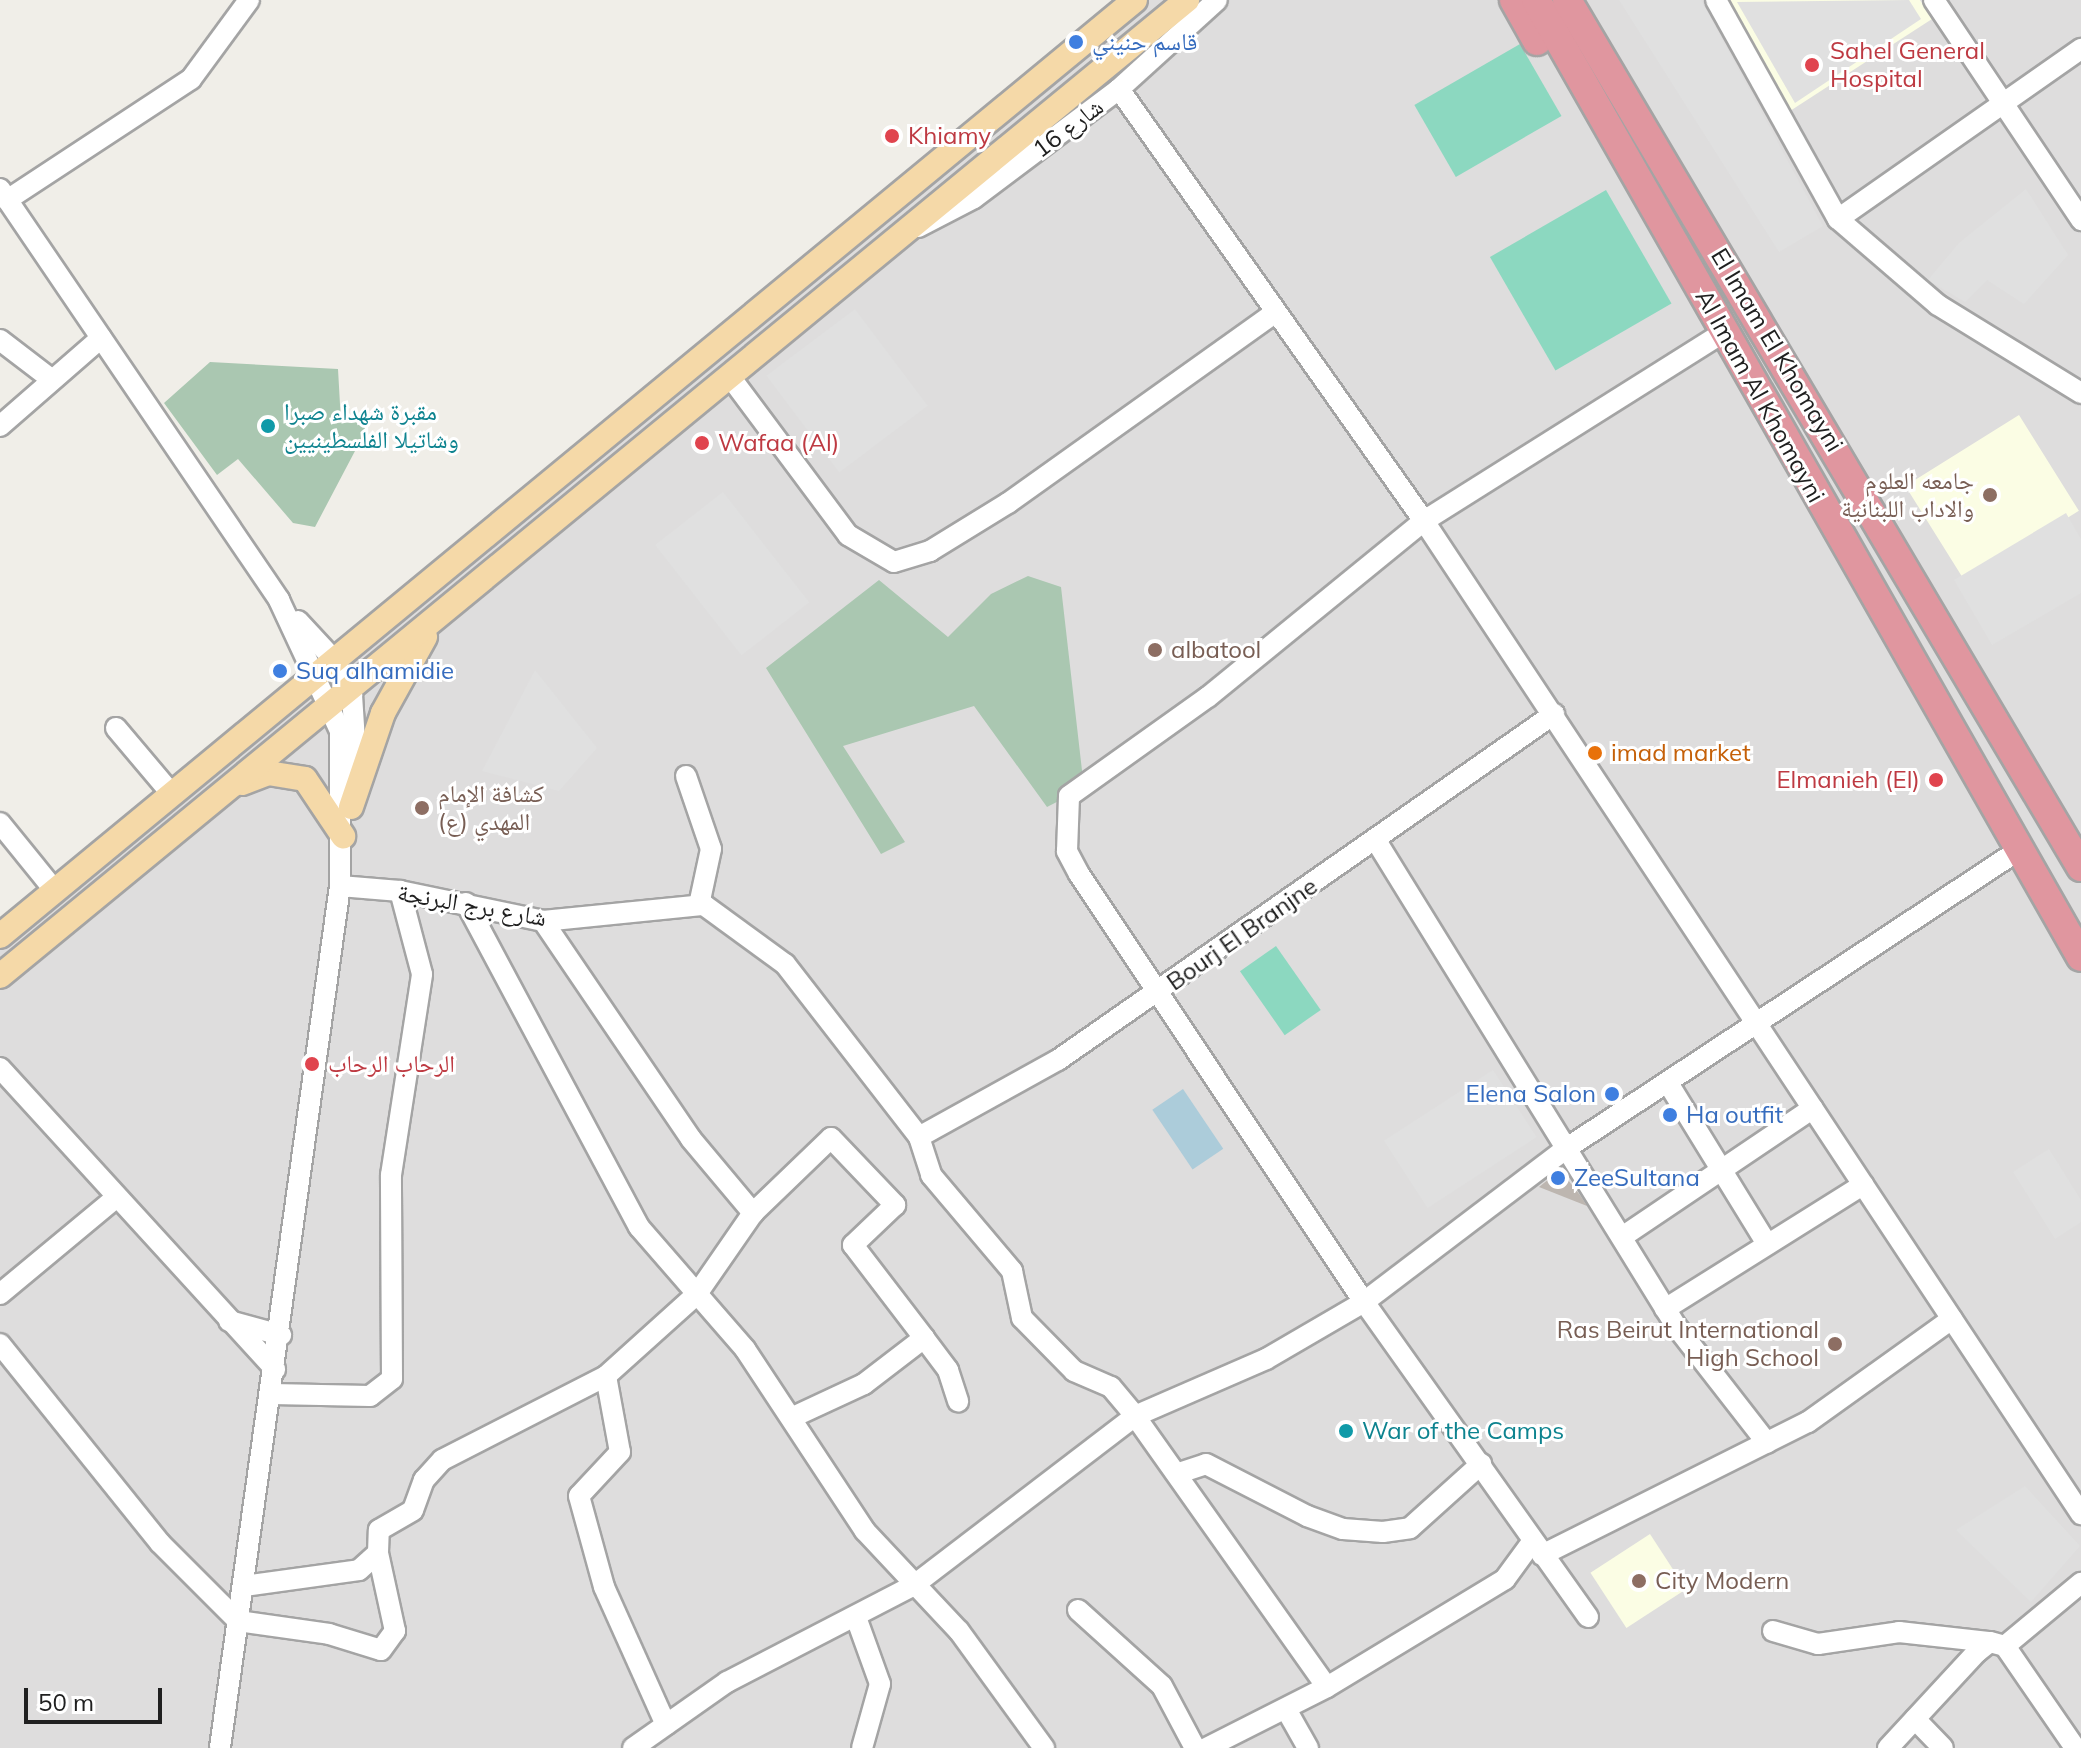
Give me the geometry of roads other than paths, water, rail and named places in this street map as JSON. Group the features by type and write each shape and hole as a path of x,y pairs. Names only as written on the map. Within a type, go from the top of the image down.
{"highway":[{"path":"1514,0 1715,338 1748,375"},
{"name":"Al Imam Al Khomayni","path":"1536,0 2081,957"},
{"name":"El Imam El Khomayni","path":"1567,0 2077,849"},
{"path":"1588,0 1713,210 1740,287"},
{"path":"1892,626 1931,607"}],"main road":[{"path":"0,936 1135,0"},
{"path":"0,976 1187,0"},
{"path":"351,807 402,673 448,608"},
{"path":"218,794 268,773 299,776 322,796 343,843"}],"street":[{"path":"249,0 191,79 3,194 327,669 359,743 343,843"},
{"name":"شارع 16","path":"912,225 955,211 1119,89 1217,0"},
{"path":"1716,0 1838,219 1938,305 2081,393"},
{"path":"1934,0 2081,220"},
{"path":"1838,219 2002,99 2081,49"},
{"path":"1119,89 1272,315 1424,521 2081,1514"},
{"path":"731,378 848,535 894,562 930,551 1008,503 1272,315"},
{"path":"0,426 101,338"},
{"path":"1588,1617 1364,1302 1067,851 1069,796 1208,697 1424,521 1715,338"},
{"path":"0,340 51,379"},
{"path":"220,1748 281,1335 340,886 343,843 340,695"},
{"name":"Bourj El Branjne","path":"919,1137 1058,1060 1554,714"},
{"path":"116,728 171,793"},
{"path":"686,776 711,849 699,905 743,928 816,996 919,1137 931,1175 1012,1271 1017,1308 1037,1338 1074,1371 1111,1387 1179,1473 1327,1687"},
{"path":"0,823 55,891"},
{"path":"1375,839 1665,1309 1767,1443"},
{"path":"633,1748 727,1682 857,1620 914,1585 1135,1416 1266,1359 1364,1302 1567,1148 2019,850"},
{"name":"شارع برج البرنجة","path":"340,886 400,891 543,921 699,905"},
{"path":"272,1394 370,1396 392,1379 391,1175 422,974 400,891"},
{"path":"466,903 517,988 591,1147 639,1227 697,1294 793,1417 850,1510 914,1585 959,1631 1044,1748"},
{"path":"543,921 691,1139 753,1213"},
{"path":"0,1068 222,1317 275,1369"},
{"path":"1668,1083 1767,1244"},
{"path":"1622,1237 1813,1108"},
{"path":"0,1344 160,1543 238,1621 314,1631 381,1650 395,1631 378,1553 379,1530 413,1510 424,1480 442,1460 606,1376 697,1294 753,1213 831,1138 895,1205 853,1245 948,1370 958,1401"},
{"path":"1665,1309 1863,1185"},
{"path":"0,1294 117,1197"},
{"path":"222,1317 281,1335"},
{"path":"1206,1748 1327,1687 1493,1587 1537,1548 1767,1443 1952,1319"},
{"path":"793,1417 864,1384 924,1338"},
{"path":"606,1376 620,1452 582,1490 580,1509 604,1587 666,1725"},
{"path":"1179,1473 1206,1464 1319,1520 1383,1532 1410,1528 1481,1464"},
{"path":"244,1586 342,1575 378,1553"},
{"path":"1888,1748 1997,1644 2081,1583"},
{"path":"1078,1610 1162,1686 1195,1748"},
{"path":"857,1620 880,1684 862,1748"},
{"path":"1773,1631 1818,1644 1899,1632 1997,1644 2075,1748"},
{"path":"1286,1709 1308,1748"},
{"path":"1915,1719 1943,1748"}],"water":[{"path":"1183,1089 1223,1149 1193,1169 1152,1110"}],"place":[{"name":"قاسم حنيني","path":"1076,42"},
{"name":"Sahel General Hospital","path":"1812,65"},
{"name":"Khiamy","path":"892,136"},
{"name":"مقبرة شهداء صبرا وشاتيلا الفلسطينيين","path":"268,426"},
{"name":"Wafaa (Al)","path":"702,443"},
{"name":"جامعه العلوم والاداب اللبنانية","path":"1990,495"},
{"name":"albatool","path":"1155,650"},
{"name":"Suq alhamidie","path":"280,671"},
{"name":"imad market","path":"1595,753"},
{"name":"Elmanieh (El)","path":"1936,780"},
{"name":"كشافة الإمام المهدي (ع)","path":"422,808"},
{"name":"الرحاب الرحاب","path":"312,1064"},
{"name":"Elena Salon","path":"1612,1094"},
{"name":"Ha outfit","path":"1670,1115"},
{"name":"ZeeSultana","path":"1558,1178"},
{"name":"Ras Beirut International High School","path":"1835,1344"},
{"name":"War of the Camps","path":"1346,1431"},
{"name":"City Modern","path":"1639,1581"}]}
